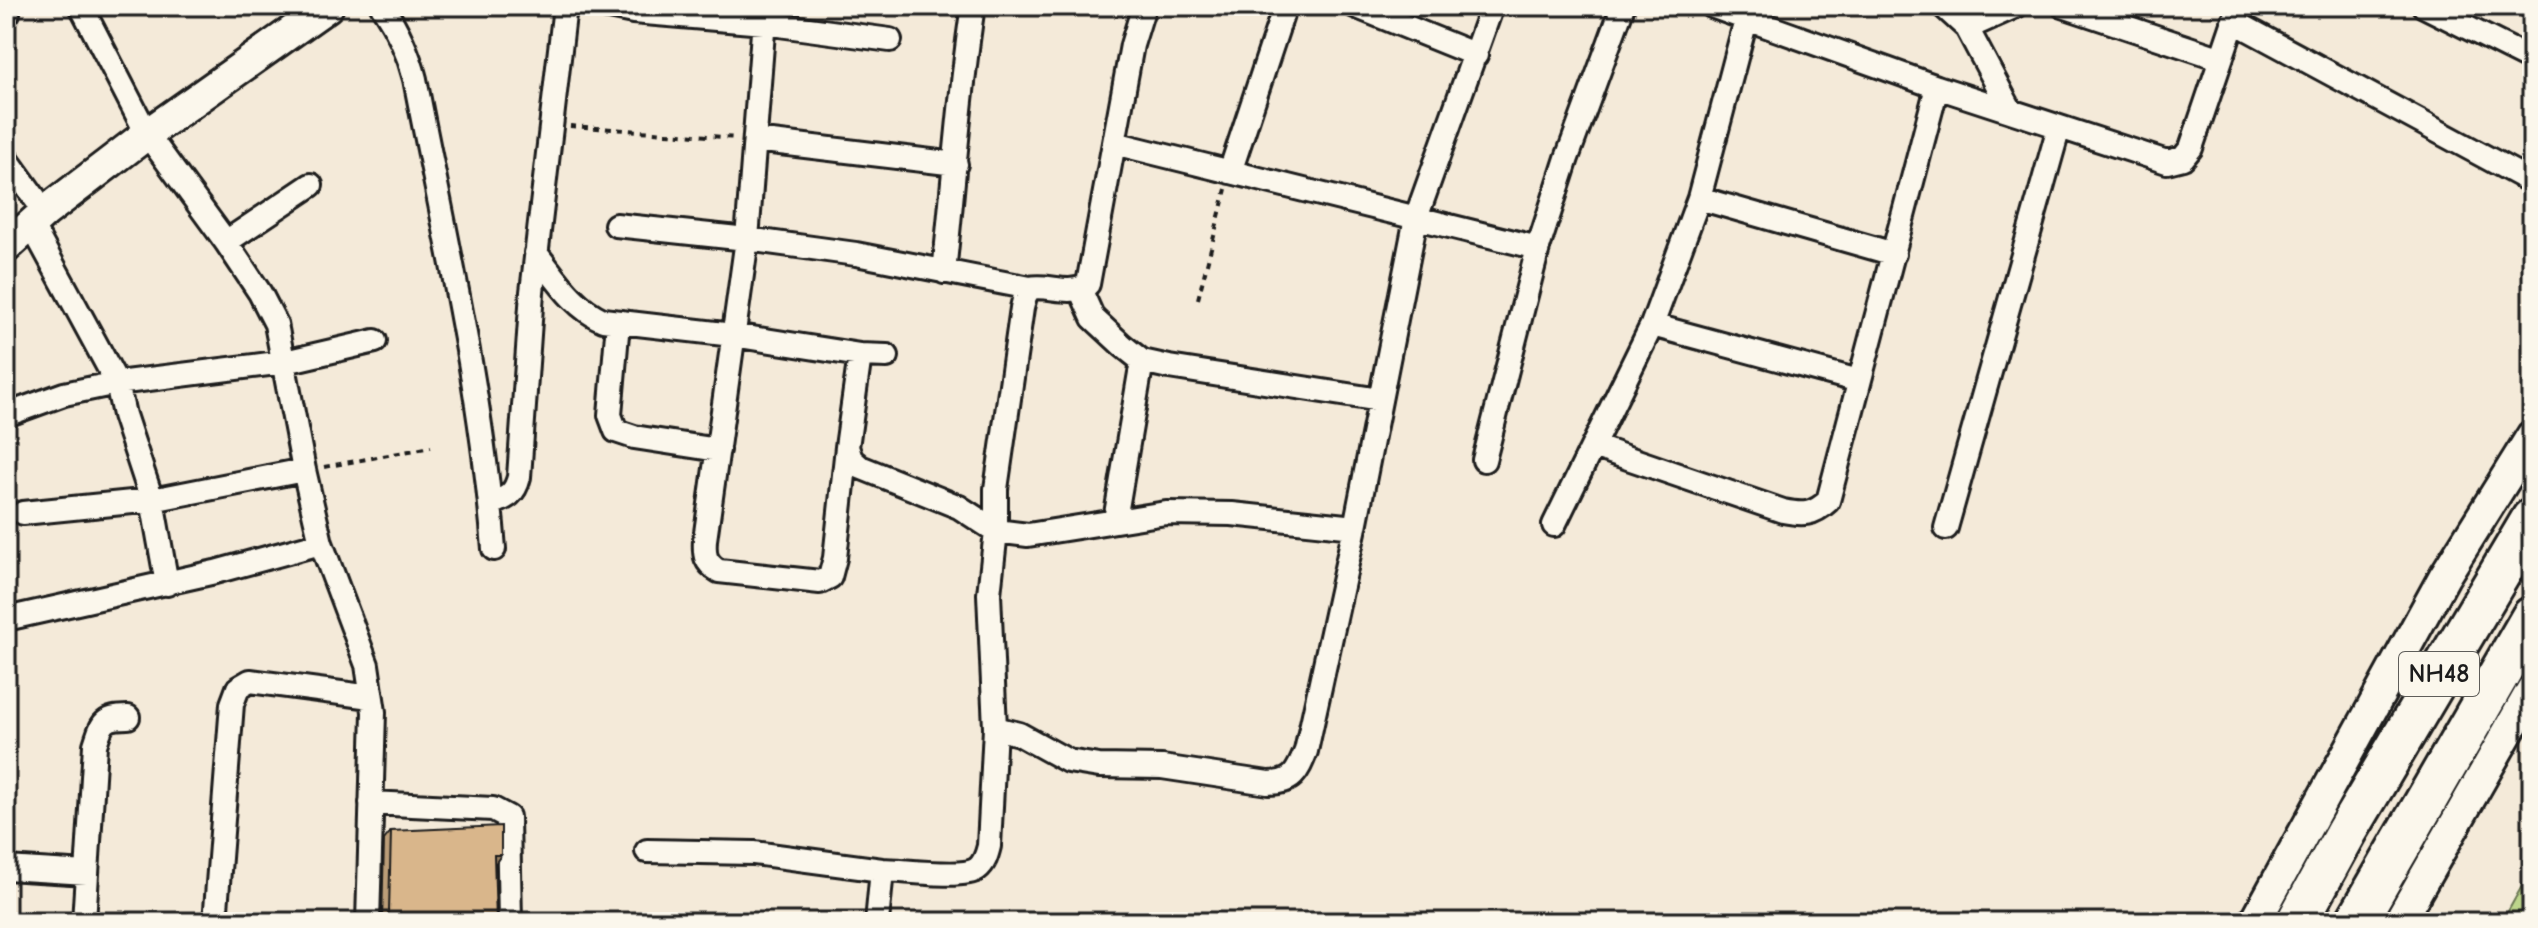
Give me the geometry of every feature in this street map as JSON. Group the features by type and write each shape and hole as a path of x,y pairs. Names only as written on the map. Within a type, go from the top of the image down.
{"highway":[{"name":"NH48","path":"2297,922 2347,831 2525,530"},
{"name":"NH48","path":"2356,922 2532,617"}],"street":[{"path":"6,247 147,134 328,6"},
{"path":"382,6 409,53 415,79 464,333 491,504 494,549"},
{"path":"491,504 508,498 516,489 519,477 536,253 565,6"},
{"path":"604,6 633,12 764,15 890,40"},
{"path":"944,272 962,76 973,6"},
{"path":"616,225 856,254 1030,288 1080,289 1088,284 1091,275 1132,45 1144,6"},
{"path":"1230,172 1285,6"},
{"path":"1355,6 1476,55"},
{"path":"995,728 1019,734 1068,761 1099,766 1162,767 1282,783 1299,768 1306,751 1355,527 1416,218 1492,6"},
{"path":"1484,460 1538,248 1567,158 1623,6"},
{"path":"1711,6 1937,87 2167,162 2183,158 2191,148 2236,14 2532,182"},
{"path":"1943,6 1967,28 2011,111"},
{"path":"1967,28 2016,6"},
{"path":"2063,6 2219,58"},
{"path":"2424,6 2464,15 2532,60"},
{"path":"90,9 147,134 226,242 260,293 276,324 321,543 367,665 374,712 368,922"},
{"path":"764,15 747,239 705,540 704,553 708,564 719,571 820,582 830,577 834,568 860,355"},
{"path":"1554,525 1652,325 1699,198 1746,20"},
{"path":"1593,446 1783,511 1802,515 1816,512 1828,501 1937,87"},
{"path":"1946,528 2059,127"},
{"path":"755,140 956,164"},
{"path":"1114,143 1538,248"},
{"path":"6,158 117,383 124,415 152,500 167,584"},
{"path":"226,242 311,185"},
{"path":"1699,198 1894,254"},
{"path":"536,253 587,313 603,320 733,335 860,355 887,356"},
{"path":"647,851 754,853 882,870 960,873 975,871 984,862 992,820 995,728 989,594 996,531 996,489 1022,308 1030,288"},
{"path":"1080,289 1093,318 1142,361 1380,400"},
{"path":"618,322 610,415 616,431 634,437 718,450"},
{"path":"1652,325 1859,381"},
{"path":"6,415 64,394 117,383 285,362 375,341"},
{"path":"1115,520 1142,361"},
{"path":"2255,922 2444,577 2532,436"},
{"path":"847,447 851,459 860,467 959,507 996,531 1028,535 1166,513 1232,514 1355,527"},
{"path":"23,513 152,500 304,470"},
{"path":"2444,577 2525,530"},
{"path":"6,619 167,584 321,543"},
{"path":"215,922 234,694 238,688 250,681 371,697"},
{"path":"2399,922 2532,690"},
{"path":"84,922 95,745 101,725 112,717 128,717"},
{"path":"371,803 493,809 508,817 510,922"},
{"path":"6,868 87,873"},
{"path":"877,922 882,870"}],"path":[{"path":"551,124 755,140"},
{"path":"1198,299 1230,172"},
{"path":"304,470 431,447"}],"green space":[{"path":"2532,868 2532,922 2502,922"}],"building":[{"path":"501,826 501,855 494,855 496,922 386,922 389,913 391,831"}]}
